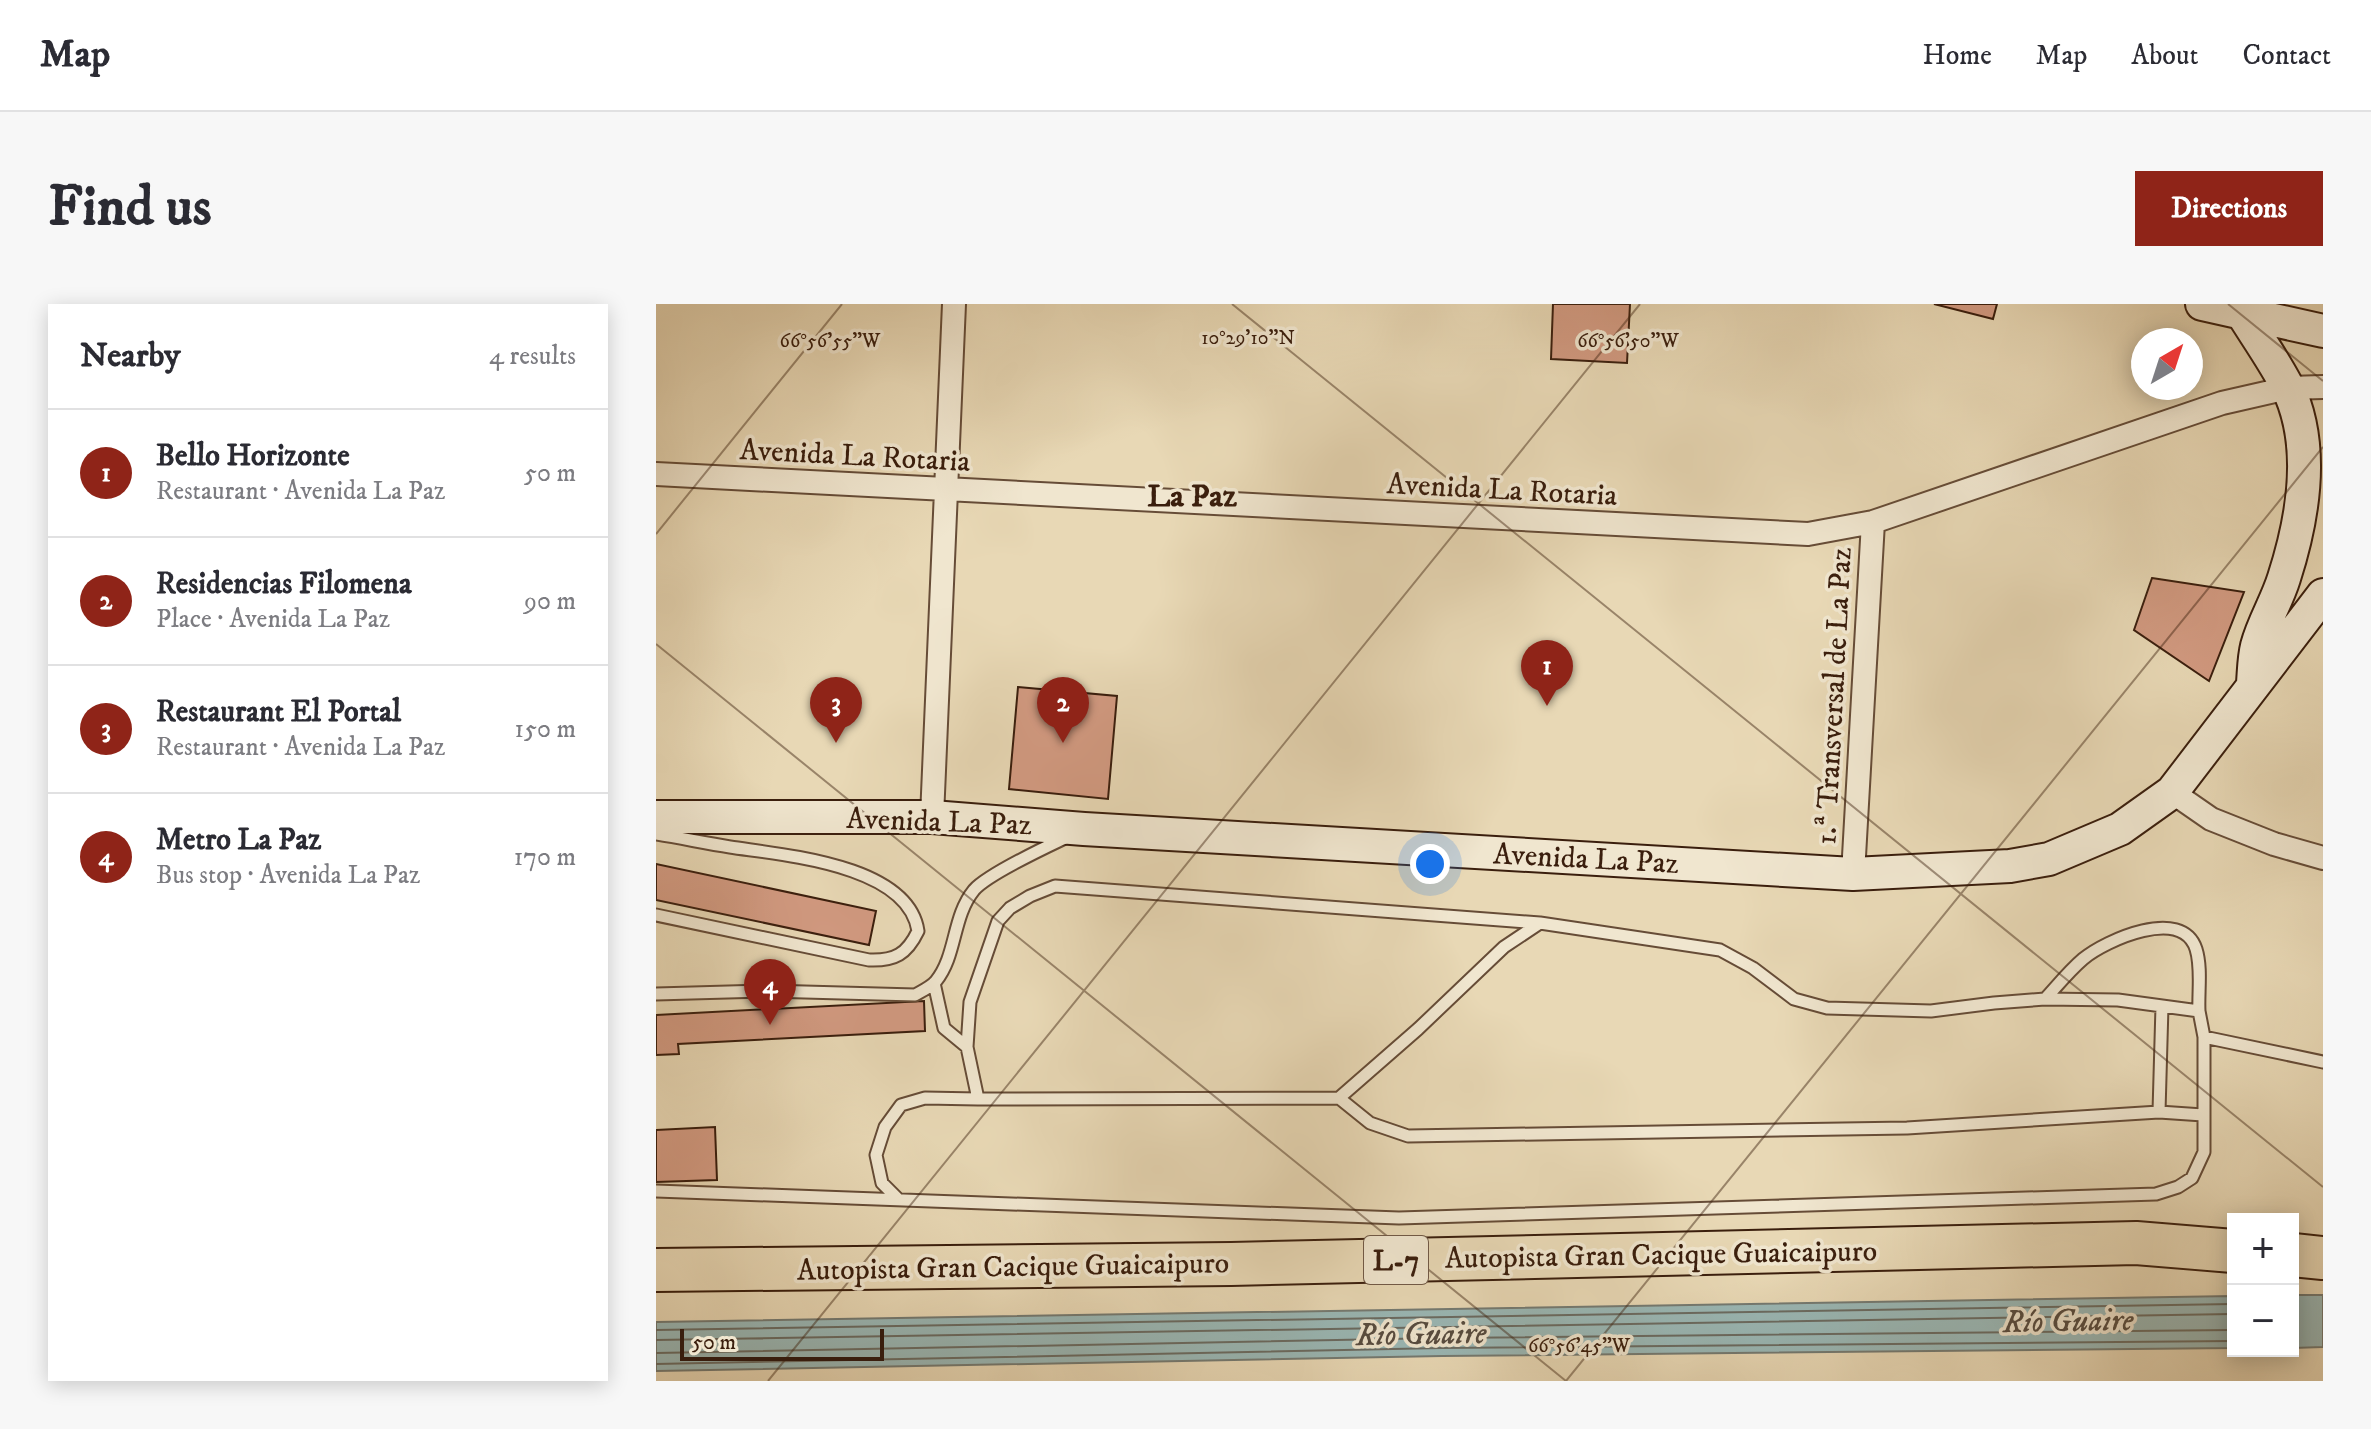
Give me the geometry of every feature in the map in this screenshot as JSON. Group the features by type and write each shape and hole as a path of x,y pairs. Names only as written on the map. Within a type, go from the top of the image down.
{"highway":[{"name":"Autopista Gran Cacique Guaicaipuro","path":"656,1270 1247,1264 2136,1243 2227,1251"},
{"path":"2299,1256 2323,1258"}],"main road":[{"path":"2202,304 2323,331"},
{"path":"2242,313 2288,388 2304,454 2302,510 2292,556 2279,596 2257,645 2253,686"},
{"name":"Avenida La Paz","path":"656,817 932,817 1084,829 1853,874 2010,866 2049,859 2120,829 2172,792 2323,595"}],"street":[{"path":"932,817 954,304"},
{"name":"Avenida La Rotaria","path":"656,474 1808,534 1873,522 2222,403 2288,388 2323,387"},
{"name":"1.ª Transversal de La Paz","path":"1853,874 1873,522"},
{"path":"2172,792 2211,819 2274,844 2323,858"}],"lane":[{"path":"656,994 768,991 915,995 934,983 948,962 957,922 975,889 1033,853 1084,829"},
{"path":"656,834 855,870 879,881 898,896 913,917 918,931 910,947 899,956 869,960 656,915"},
{"path":"978,1099 967,1047 970,1002 998,921 1010,908 1055,886 1540,923 1720,950 1753,968 1794,999 1827,1008 1931,1011 2045,999 2118,1000 2199,1011"},
{"path":"1339,1098 1504,947 1540,923"},
{"path":"656,1191 1399,1218 2156,1194 2178,1187 2192,1178 2204,1152 2204,1037 2195,947 2186,935 2176,929 2160,928 2120,937 2084,958 2045,999"},
{"path":"934,983 944,1028 967,1047"},
{"path":"2159,1112 2162,1006"},
{"path":"2204,1037 2323,1062"},
{"path":"897,1198 882,1183 876,1155 885,1127 901,1105 925,1098 1339,1098 1370,1123 1408,1136 1907,1128 2159,1112 2203,1115"}],"water":[{"path":"2299,1295 2323,1295 2323,1347 2299,1348"},
{"name":"Río Guaire","path":"2227,1296 2227,1348 1442,1356 656,1371 656,1322"}],"building":[{"path":"1553,304 1630,304 1627,363 1551,359"},
{"path":"1934,304 1997,304 1993,319"},
{"path":"2152,578 2244,592 2209,681 2134,630"},
{"path":"1018,687 1117,696 1108,799 1009,789"},
{"path":"656,864 876,911 869,945 656,900"},
{"path":"924,1001 925,1031 678,1044 679,1054 656,1055 656,1015"},
{"path":"715,1127 717,1180 656,1182 656,1130"}],"place":[{"name":"Bello Horizonte","path":"1547,706"},
{"name":"Restaurant El Portal","path":"836,743"},
{"name":"Residencias Filomena","path":"1063,743"},
{"name":"Metro La Paz","path":"770,1025"}],"district":[{"name":"La Paz","path":"1192,495"}]}
